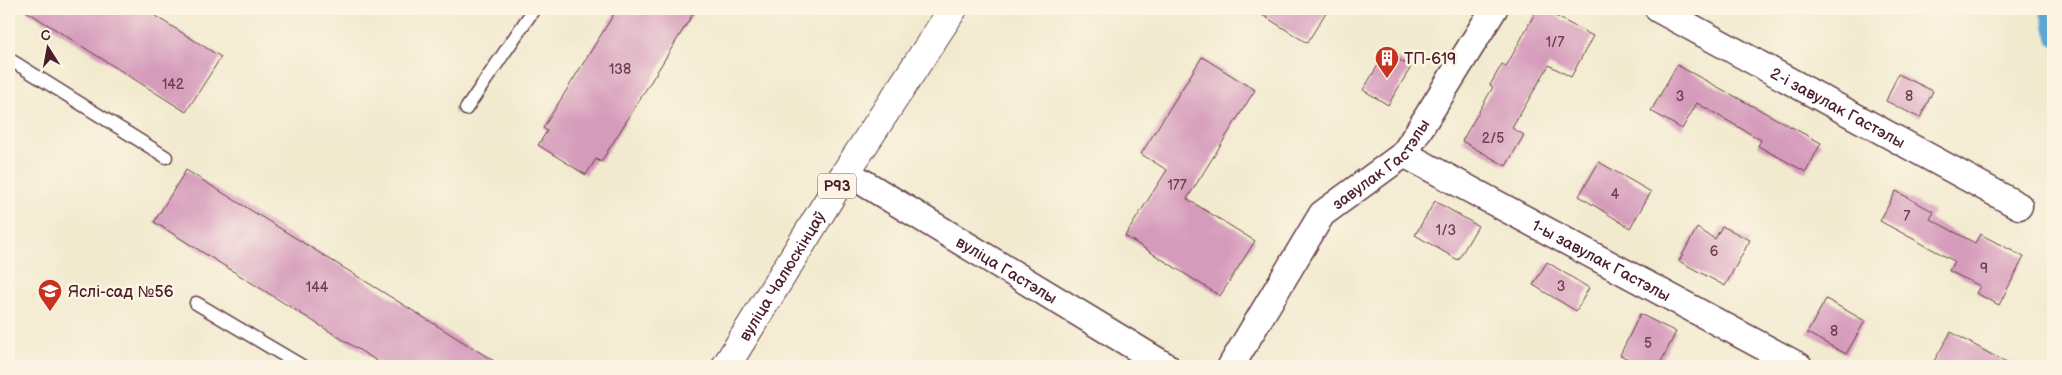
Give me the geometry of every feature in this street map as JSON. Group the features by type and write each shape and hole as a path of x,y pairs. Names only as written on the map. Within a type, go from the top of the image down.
{"main road":[{"name":"вуліца Чалюскінцаў","path":"726,366 846,172 953,9"}],"street":[{"name":"завулак Гастэлы","path":"1231,366 1322,214 1404,154 1494,9"},
{"name":"2-і завулак Гастэлы","path":"1658,9 2019,206"},
{"name":"1-ы завулак Гастэлы","path":"1404,154 1799,366"},
{"name":"вуліца Гастэлы","path":"846,172 1166,366"}],"lane":[{"path":"466,109 534,9"},
{"path":"9,59 166,156"},
{"path":"196,303 302,366"}],"building":[{"path":"23,9 144,9 221,57 186,112"},
{"path":"617,9 696,9 601,162 596,159 586,175 538,145 547,131 543,128"},
{"path":"1253,9 1328,9 1307,43"},
{"path":"1537,9 1542,9 1593,36 1571,77 1549,65 1512,128 1524,135 1506,166 1462,141 1493,87 1490,85 1502,64 1506,67"},
{"name":"ТП-619","path":"1386,52 1411,67 1388,105 1363,90"},
{"path":"1202,57 1255,90 1187,199 1255,241 1220,296 1125,236 1167,170 1141,154"},
{"path":"1677,65 1821,143 1806,172 1758,146 1761,140 1697,103 1682,129 1651,111"},
{"path":"1898,74 1933,91 1920,118 1886,101"},
{"path":"1599,162 1651,192 1630,228 1579,196"},
{"path":"186,170 502,366 385,366 154,222"},
{"path":"1896,191 1934,212 1930,219 1975,243 1980,234 2024,257 1999,305 1976,293 1980,286 1949,271 1954,261 1880,221"},
{"path":"1435,201 1478,226 1458,260 1415,235"},
{"path":"1722,226 1750,240 1725,286 1679,261 1697,228 1715,239"},
{"path":"1547,262 1589,288 1576,311 1533,285"},
{"path":"1826,299 1865,321 1846,354 1807,333"},
{"path":"1640,314 1676,332 1659,366 1643,366 1620,355"},
{"path":"1951,332 2012,366 1931,366"}],"waterway":[{"path":"2044,9 2053,41"}],"place":[{"name":"ТП-619","path":"1387,79"},
{"name":"Яслі-сад №56","path":"50,312"}]}
